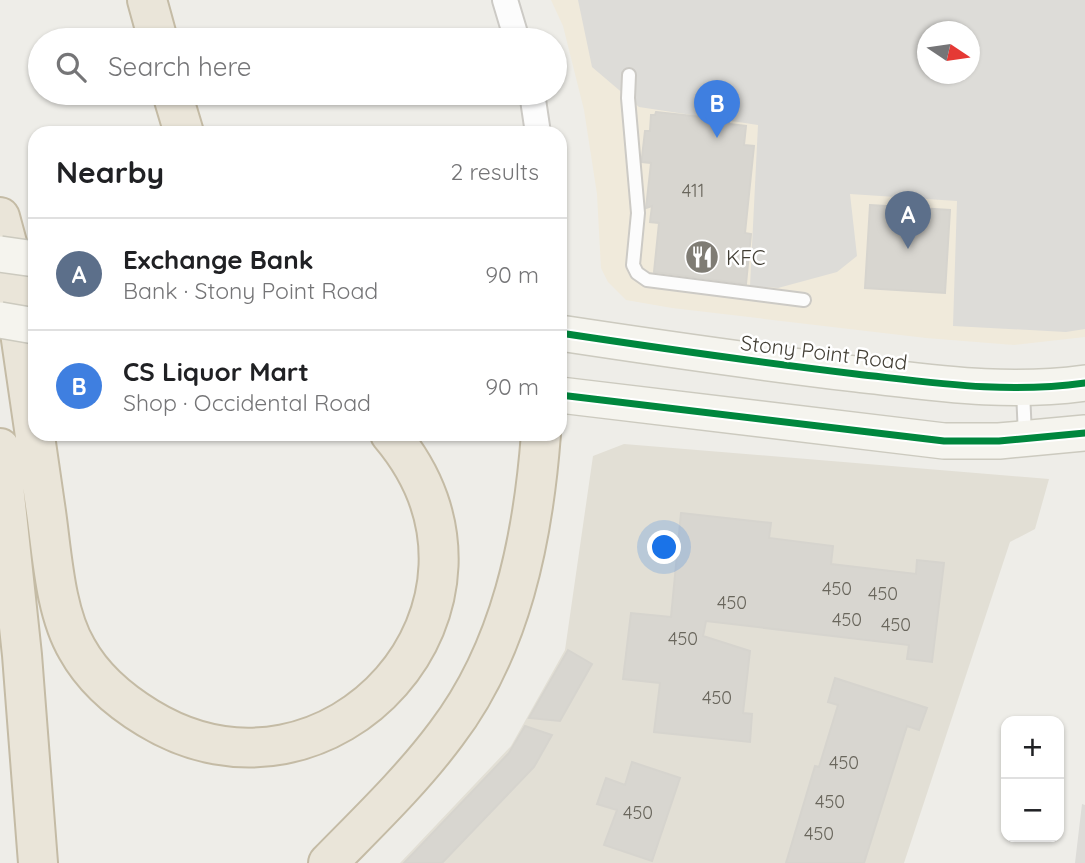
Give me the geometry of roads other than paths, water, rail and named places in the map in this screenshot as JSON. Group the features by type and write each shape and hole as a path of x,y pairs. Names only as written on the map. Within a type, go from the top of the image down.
{"highway":[{"path":"147,0 155,28"},
{"path":"176,105 182,126"},
{"path":"0,217 7,243 28,386"},
{"path":"36,441 65,625 76,649 92,671 134,709 159,725 184,736 212,744 268,747 324,732 354,715 379,695 403,668 432,611 439,578 439,546 434,513 424,484 395,441"},
{"path":"328,863 396,793 447,733 484,673 512,606 520,572 540,441"},
{"path":"0,448 22,655 38,863"}],"main road":[{"path":"0,254 28,258"},
{"path":"0,320 28,325"},
{"name":"Stony Point Road","path":"567,334 812,369 990,389 1085,383"},
{"path":"567,396 913,438 972,442 1025,440 1085,433"}],"street":[{"path":"505,0 513,28"},
{"path":"534,105 537,126"}],"lane":[{"path":"629,75 628,98 638,213 634,265 637,272 647,280 804,300"},
{"path":"1023,388 1025,440"}],"place":[{"name":"CS Liquor Mart","path":"717,138"},
{"name":"Exchange Bank","path":"908,249"},
{"name":"KFC","path":"702,257"}]}
